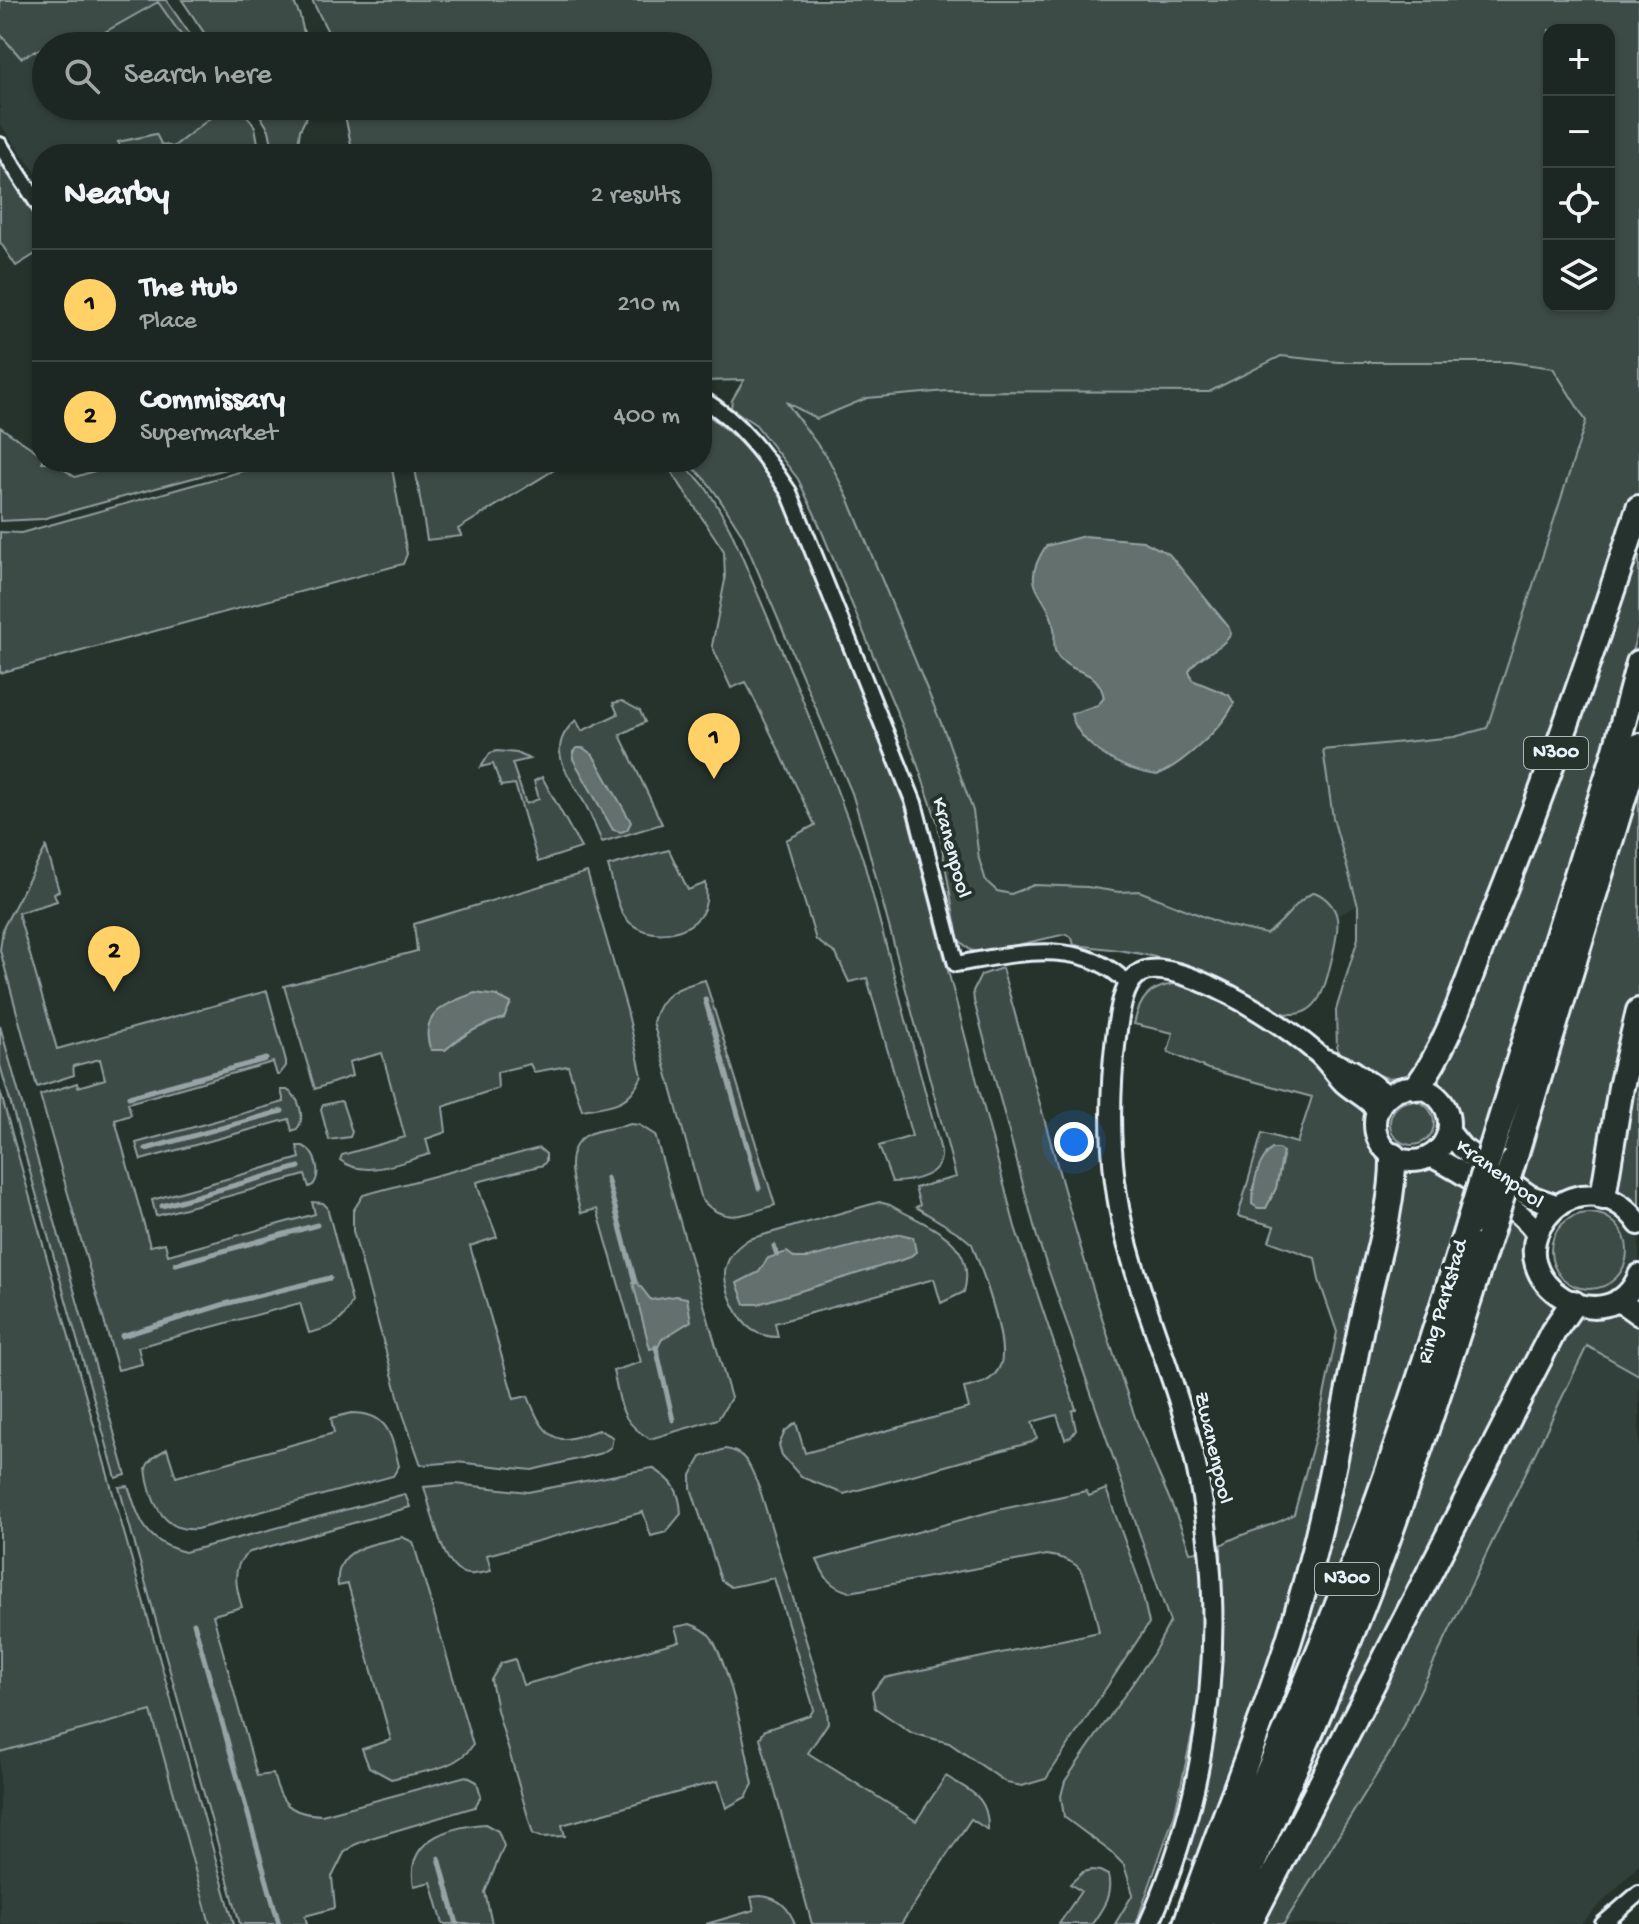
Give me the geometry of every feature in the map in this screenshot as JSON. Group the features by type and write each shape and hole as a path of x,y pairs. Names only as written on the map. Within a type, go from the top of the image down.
{"highway":[{"name":"N300","path":"1417,1087 1436,1058 1507,884 1566,726 1639,508"},
{"name":"Ring Parkstad","path":"1226,1924 1303,1751 1371,1585 1430,1421 1478,1232 1492,1147 1610,768 1639,663"},
{"name":"Ring Parkstad","path":"1201,1924 1282,1743 1478,1232 1513,1162 1639,746"},
{"path":"1603,1197 1621,1087 1639,1011"},
{"name":"N300","path":"1186,1924 1250,1758 1290,1637 1330,1487 1369,1286 1391,1192 1393,1156"},
{"path":"1249,1924 1553,1332 1573,1303"}],"main road":[{"path":"1417,1087 1432,1092 1443,1103 1449,1117 1449,1132 1444,1144 1431,1156 1408,1161 1386,1151 1377,1136 1383,1103 1402,1088 1417,1087"},
{"name":"Kranenpool","path":"1449,1132 1462,1148 1530,1196 1558,1206"},
{"name":"Kranenpool","path":"1431,1156 1526,1218 1537,1234"},
{"path":"1638,1280 1618,1300 1602,1306 1586,1307 1549,1288 1540,1275 1535,1250 1537,1234 1549,1214 1575,1198 1603,1197 1623,1207 1639,1224"},
{"path":"1618,1300 1639,1315"}],"street":[{"path":"0,145 32,195"},
{"name":"Kranenpool","path":"712,406 740,427 789,492 914,803 956,964 1013,955 1071,953 1095,959 1128,984"},
{"path":"1128,984 1143,971 1155,969 1190,977 1271,1020 1321,1056 1343,1083 1383,1103"},
{"name":"Zwanenpool","path":"1128,984 1119,1010 1112,1082 1111,1113 1117,1191 1125,1236 1197,1470 1212,1597 1203,1747 1176,1851 1149,1924"},
{"path":"1603,1924 1639,1893"}],"shaded area":[{"path":"0,0 166,0 188,32 179,32 158,2 105,32 32,32 32,53 21,58 0,34"},
{"path":"161,0 183,32 32,32 32,120 241,120 252,144 32,144 32,167 0,124 0,28"},
{"path":"182,0 293,0 304,32 204,32"},
{"path":"312,0 1639,0 1639,627 1558,911 1483,1130 1530,1157 1639,778 1639,1208 1622,1196 1616,1187 1561,1197 1543,1197 1465,1139 1452,1104 1432,1081 1407,1076 1387,1078 1358,1066 1337,1050 1336,1010 1358,938 1358,906 1333,818 1323,750 1454,737 1487,728 1586,421 1553,368 1510,362 1338,362 1281,356 1209,392 947,391 867,398 817,419 786,402 829,460 849,500 946,735 973,811 979,859 986,881 997,891 1011,894 1034,885 1139,891 1225,925 1266,934 1300,901 1314,892 1332,906 1337,923 1333,954 1322,993 1311,1008 1292,1014 1261,1004 1189,967 1140,954 1074,945 1072,938 1066,934 982,953 970,950 958,939 938,824 912,749 815,515 798,479 756,425 731,408 732,400 744,380 712,381 712,144 351,144 346,120 712,120 712,32 328,32"},
{"path":"208,120 250,120 255,127 258,144 177,144"},
{"path":"263,120 305,120 298,144 272,144"},
{"path":"156,134 161,144 118,142"},
{"path":"0,159 32,210 32,256 16,266 0,242"},
{"path":"1281,356 1338,362 1510,362 1553,368 1586,420 1487,728 1454,737 1323,750 1333,818 1358,905 1337,916 1325,896 1297,902 1277,927 1266,934 1225,925 1139,891 1034,885 1011,894 997,891 986,881 979,859 973,811 946,735 849,500 784,401 817,419 867,398 947,391 1209,392"},
{"path":"712,419 750,454 787,508 905,806 1015,1227 1076,1409 1072,1411 1076,1430 1071,1437 1065,1439 1057,1415 1032,1422 1037,1438 1032,1442 844,1494 801,1477 782,1455 779,1445 785,1431 796,1423 805,1453 969,1408 964,1388 994,1376 1000,1366 1001,1341 993,1305 972,1244 916,1207 920,1205 915,1188 956,1177 866,840 852,793 742,534 710,485 697,472 712,472"},
{"path":"0,427 32,448 32,472 68,472 75,477 91,472 215,472 42,519 0,521"},
{"path":"239,472 393,472 407,554 403,564 0,673 0,532 21,533"},
{"path":"416,472 551,472 458,529 462,536 427,540"},
{"path":"672,472 690,472 697,478 731,531 800,693 863,859 941,1151 941,1160 932,1172 917,1179 892,1182 879,1146 912,1136 867,978 849,982 836,954 816,940 786,840 815,825 746,682 731,688 712,646 725,580 724,551"},
{"path":"1084,536 1143,541 1169,554 1228,626 1231,634 1189,671 1192,680 1229,695 1234,703 1229,713 1201,744 1157,775 1131,769 1105,756 1084,737 1071,714 1098,705 1104,698 1097,681 1066,664 1057,655 1051,615 1037,589 1034,572 1046,546"},
{"path":"622,701 640,711 645,722 620,735 662,824 602,842 566,770 560,750 561,740 576,720 582,731 618,714 613,703"},
{"path":"577,748 583,748 593,755 631,822 627,830 613,830 573,759"},
{"path":"490,753 517,753 530,759 512,763 526,804 539,799 534,781 542,777 581,848 538,862 515,784 501,786 493,764 481,767"},
{"path":"46,847 59,891 54,893 57,901 18,913 57,1049 267,991 286,1061 279,1075 273,1062 128,1103 131,1115 115,1120 150,1246 165,1243 168,1255 315,1214 312,1202 323,1203 327,1207 352,1302 345,1315 335,1324 309,1333 300,1303 138,1347 142,1364 118,1370 40,1095 77,1083 78,1087 105,1079 100,1059 73,1066 74,1075 37,1087 0,950 3,928"},
{"path":"669,850 688,890 706,883 705,906 695,922 674,932 639,929 623,914 608,866"},
{"path":"587,872 627,1010 642,1076 631,1094 618,1103 582,1110 568,1066 534,1072 530,1064 497,1072 498,1088 443,1107 446,1132 426,1139 430,1154 372,1169 350,1166 340,1160 342,1155 405,1137 382,1053 349,1062 352,1076 315,1089 284,986 417,951 414,924","holes":["497,996 504,1018 473,1031 445,1050"]},
{"path":"1002,968 1081,1250 1116,1362 1190,1552 1200,1551 1205,1630 1198,1707 1175,1813 1136,1924 1115,1924 1133,1894 1124,1865 1064,1817 1061,1796 1065,1781 1153,1654 1170,1622 1037,1237 974,1001 973,991 981,975"},
{"path":"705,980 775,1205 737,1216 719,1213 702,1200 653,1022 665,998 686,985"},
{"path":"1174,984 1249,1017 1357,1101 1364,1110 1370,1136 1387,1169 1312,1531 1277,1660 1201,1865 1183,1856 1214,1736 1221,1632 1221,1545 1294,1514 1317,1430 1337,1332 1319,1280 1315,1258 1269,1241 1274,1226 1238,1216 1262,1133 1297,1143 1312,1097 1208,1069 1168,1052 1173,1033 1134,1024 1146,996 1158,988","holes":["1267,1153 1283,1156 1276,1188 1266,1208 1252,1204 1253,1187"]},
{"path":"475,993 497,996 511,1003 504,1018 473,1031 445,1050 431,1050 428,1027 431,1019 445,1006"},
{"path":"0,1026 126,1475 116,1478 0,1065"},
{"path":"1639,1081 1639,1865 1581,1924 1268,1924 1531,1448"},
{"path":"281,1090 287,1090 298,1102 301,1119 297,1129 292,1131 289,1119 141,1160 136,1143 284,1102"},
{"path":"0,1091 234,1924 210,1924 151,1711 0,1752"},
{"path":"340,1101 352,1132 350,1137 329,1140 321,1110 323,1105"},
{"path":"1412,1101 1427,1108 1434,1123 1427,1138 1412,1145 1397,1138 1390,1123 1397,1108"},
{"path":"639,1125 655,1135 731,1398 718,1419 650,1439 632,1425 620,1403 613,1371 641,1362 597,1209 581,1213 571,1171 573,1151 578,1142 597,1131"},
{"path":"297,1146 308,1149 316,1164 316,1180 309,1187 305,1175 156,1216 152,1200 300,1158"},
{"path":"539,1148 546,1154 543,1165 477,1182 497,1237 470,1246 514,1399 528,1396 540,1422 555,1437 571,1438 600,1430 613,1437 611,1447 602,1453 532,1470 456,1462 421,1465 403,1414 353,1231 353,1211 363,1195"},
{"path":"1272,1149 1283,1152 1276,1188 1266,1208 1258,1208 1252,1204 1255,1181 1259,1167"},
{"path":"1430,1165 1467,1182 1378,1467 1301,1663 1253,1770 1403,1167"},
{"path":"879,1202 934,1228 957,1247 964,1260 964,1292 941,1303 934,1279 775,1323 778,1337 760,1334 747,1326 734,1306 725,1278 728,1262 738,1247 749,1239"},
{"path":"1589,1213 1603,1216 1616,1224 1624,1237 1627,1251 1624,1265 1616,1278 1603,1286 1589,1289 1575,1286 1562,1278 1554,1265 1551,1251 1554,1237 1562,1224 1575,1216"},
{"path":"1511,1217 1523,1229 1558,1306 1243,1914 1400,1539"},
{"path":"900,1234 913,1237 916,1252 908,1258 758,1304 745,1304 737,1283 759,1272 768,1258 787,1252 795,1258 808,1258"},
{"path":"637,1282 651,1300 676,1296 687,1298 691,1321 662,1339 658,1347 650,1349 633,1283"},
{"path":"1587,1312 1628,1316 1639,1324 1639,1375 1587,1346 1391,1751 1284,1924 1258,1924 1566,1320"},
{"path":"352,1413 374,1417 386,1428 399,1466 393,1476 197,1529 175,1525 166,1519 154,1502 146,1468 152,1459 167,1449 176,1477 334,1433 331,1418"},
{"path":"725,1449 744,1458 760,1490 827,1709 828,1723 808,1753 916,1821 946,1776 977,1796 985,1809 988,1830 971,1819 901,1924 812,1924 760,1738 765,1730 810,1715 814,1709 774,1578 731,1587 721,1580 691,1488 691,1475 701,1457"},
{"path":"652,1468 670,1481 679,1498 681,1514 666,1532 651,1536 643,1512 487,1555 491,1571 475,1574 459,1571 447,1556 424,1487 456,1484 528,1492"},
{"path":"128,1486 146,1528 161,1542 185,1552 405,1494 410,1507 250,1552 239,1563 237,1570 242,1607 213,1615 257,1776 273,1774 288,1805 302,1812 322,1815 466,1776 477,1782 481,1796 475,1807 371,1838 344,1853 332,1877 335,1908 305,1916 307,1924 240,1924 119,1487"},
{"path":"1106,1489 1140,1583 1149,1623 1046,1779 1022,1786 1007,1783 949,1743 912,1733 875,1708 872,1692 884,1678 1099,1632 1085,1578 1074,1564 1047,1555 850,1592 829,1581 817,1560 993,1511 1086,1491 1089,1496"},
{"path":"402,1537 413,1542 473,1745 447,1765 391,1779 369,1767 362,1749 391,1740 348,1584 338,1586 338,1573 342,1563 357,1550"},
{"path":"690,1624 711,1637 725,1668 753,1784 746,1797 726,1808 718,1781 562,1825 565,1836 542,1837 533,1834 491,1680 501,1663 515,1659 523,1685 679,1641 675,1627"},
{"path":"151,1711 210,1924 0,1924 0,1752"},
{"path":"485,1824 498,1831 504,1846 485,1892 492,1924 443,1924 431,1882 414,1886 416,1857 422,1847 443,1833"},
{"path":"1092,1870 1108,1875 1108,1895 1100,1912 1092,1924 1059,1924 1081,1891 1070,1884 1083,1872"},
{"path":"761,1896 783,1905 795,1924 706,1924 754,1910 751,1897"}],"waterway":[{"path":"705,999 759,1188"},
{"path":"129,1097 266,1059"},
{"path":"146,1149 282,1111"},
{"path":"162,1206 299,1167"},
{"path":"607,1178 635,1282"},
{"path":"176,1264 317,1225"},
{"path":"774,1246 777,1255"},
{"path":"122,1336 225,1304 330,1278"},
{"path":"656,1347 673,1420"},
{"path":"194,1623 279,1924"},
{"path":"439,1858 457,1924"}],"place":[{"name":"The Hub","path":"714,779"},
{"name":"Commissary","path":"114,992"}]}
